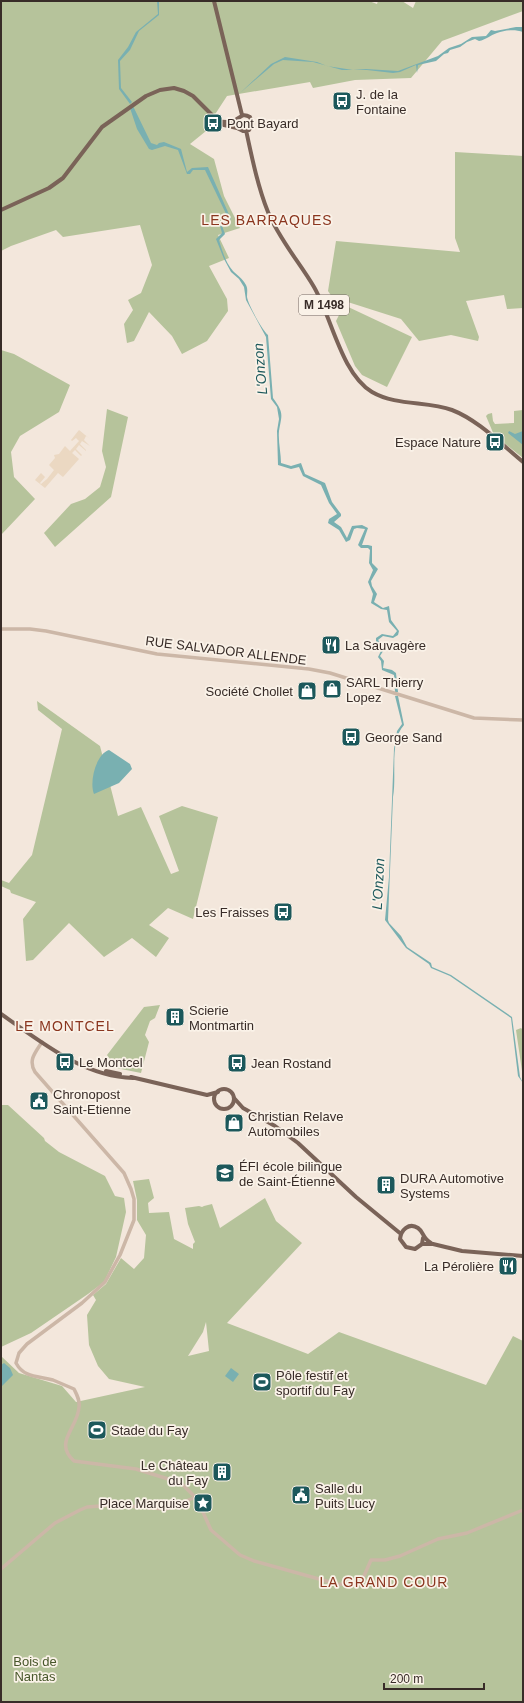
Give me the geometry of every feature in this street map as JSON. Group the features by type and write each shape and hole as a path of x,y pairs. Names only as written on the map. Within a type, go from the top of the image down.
{"main road":[{"name":"M 1498","path":"214,1 242,115 248,116 251,119 251,128 246,130 269,215 321,299 341,349 360,381 372,392 385,398 439,407 461,415 487,432 523,462"},
{"path":"1,210 49,188 63,178 102,127 146,96 160,90 174,88 184,91 197,100 217,120 228,126 243,131 246,130"},
{"path":"217,120 229,122 237,120 242,115"},
{"path":"237,120 237,128"},
{"path":"1,1014 68,1058 90,1068 208,1095 223,1090 229,1091 243,1108 276,1126 298,1143 356,1197 392,1225 401,1234"},
{"path":"214,1101 218,1092"},
{"path":"208,1095 219,1108 243,1108"},
{"path":"230,1107 234,1098"},
{"path":"392,1225 405,1229"},
{"path":"422,1244 423,1238 421,1231 416,1227 413,1226 405,1229 401,1234 401,1242 406,1247 415,1249 422,1244 433,1244 462,1251 523,1256"},
{"path":"423,1238 433,1244"}],"street":[{"name":"RUE SALVADOR ALLENDE","path":"1,630 30,629 46,631 157,654 330,673 474,718 523,720"},
{"path":"42,1042 31,1060 31,1066 124,1173 132,1189 134,1208 134,1220 120,1255 105,1282 82,1303 27,1344 19,1353 16,1363 20,1370 28,1375 53,1380 74,1389 79,1406 78,1413 66,1440 65,1448 68,1456 74,1461 99,1463 136,1469 181,1482 196,1497 203,1510 210,1530 240,1555 254,1561 337,1584 360,1585 371,1560 385,1560 400,1556 438,1539 467,1533 523,1510"},
{"path":"1,1569 55,1523 87,1507 112,1505 166,1509 196,1497"}],"green space":[{"path":"1,1 369,1 377,4 378,1 402,1 413,8 416,1 523,1 523,11 442,41 411,78 355,80 313,88 310,82 227,96 212,119 214,128 206,131 190,144 214,159 224,196 240,228 218,235 229,258 209,266 227,299 228,311 207,341 182,354 172,336 149,312 134,341 127,343 124,324 133,310 128,300 141,293 152,265 140,225 63,237 56,230 1,251"},
{"path":"455,152 523,156 523,308 507,309 504,295 466,301 479,337 478,341 451,335 419,341 401,319 332,297 328,291 336,241 460,252 455,238"},
{"path":"344,305 412,337 387,387 362,375 355,366 336,321"},
{"path":"1,350 14,354 70,385 59,412 20,436 11,452 14,477 35,499 1,535"},
{"path":"107,409 128,417 111,497 55,547 44,533 71,504 85,499 100,487 106,467 102,451"},
{"path":"523,410 523,458 494,435 486,416 492,413 495,424 514,423 514,411"},
{"path":"37,701 100,746 118,816 141,807 171,874 179,871 159,816 182,806 218,817 193,919 168,908 149,925 169,938 156,957 132,938 104,957 69,923 33,960 26,961 23,919 36,902 11,893 10,890 1,886 1,880 9,883 32,855 62,729 38,710"},
{"path":"160,1005 155,1018 150,1021 145,1035 149,1042 141,1073 116,1068 107,1055 144,1007"},
{"path":"521,1028 523,1030 522,1071 516,1030"},
{"path":"1,1105 8,1105 44,1138 45,1141 59,1152 105,1176 115,1196 124,1198 126,1212 116,1257 104,1282 31,1333 1,1347"},
{"name":"Bois de Nantas","path":"149,1179 154,1198 148,1203 149,1213 169,1212 174,1239 193,1249 193,1244 195,1242 188,1224 185,1208 202,1207 212,1204 220,1228 265,1198 276,1221 302,1243 227,1323 308,1354 339,1332 486,1385 513,1336 523,1341 523,1702 1,1702 1,1356 19,1373 62,1386 76,1402 145,1387 109,1379 98,1366 89,1345 87,1315 96,1300 93,1295 106,1284 121,1258 134,1269 144,1258 146,1235 137,1220 137,1200 133,1181","holes":["206,1322 209,1351 188,1356 203,1332"]}],"shaded area":[{"path":"79,430 90,439 86,436 84,440 90,446 82,441 80,444 86,451 79,445 76,449 82,455 81,456 75,450 72,453 79,459 63,477 58,473 45,488 35,480 41,473 45,477 40,483 41,484 47,479 54,470 49,465 55,458 54,455 59,454 65,446 70,451 79,441 76,438 72,441 71,440"}],"water":[{"path":"157,1 159,1 159,15 139,31 130,50 120,61 121,88 132,102 130,104 119,89 118,60 128,47 136,32 158,14"},
{"path":"523,27 523,32 513,30 503,31 486,39 479,41 475,39 467,42 460,47 450,50 436,61 418,65 417,73 416,65 400,72 393,73 353,70 366,69 398,71 438,56 449,48 461,44 472,37 486,36 491,30 495,31"},
{"path":"285,57 317,62 326,66 313,62 283,60 274,64 240,93 271,64"},
{"path":"328,66 353,70 342,70"},
{"path":"133,106 151,143 157,145 164,142 181,149 187,172 192,168 208,167 231,219 221,223 225,234 219,240 223,253 226,261 233,271 246,285 247,297 250,305 259,323 268,335 273,398 281,411 279,435 281,463 291,466 301,463 305,474 325,483 332,502 341,514 341,516 334,522 341,527 347,538 352,526 362,525 368,528 362,545 372,546 372,563 378,569 371,581 377,594 374,602 383,608 389,606 391,620 399,631 398,635 393,638 383,636 378,640 385,648 380,656 384,661 383,668 392,670 396,673 398,692 395,692 394,675 382,670 381,661 378,657 382,649 376,642 376,638 382,634 393,636 397,631 389,622 387,610 381,609 371,603 373,594 368,582 373,570 369,563 370,550 368,548 361,548 358,545 365,529 354,529 350,540 346,542 339,530 328,523 329,519 337,514 329,503 321,485 303,476 299,467 291,469 278,465 277,431 279,419 277,407 271,399 266,337 246,300 244,287 239,279 231,272 224,259 216,239 222,233 219,222 228,218 205,170 193,170 190,174 187,174 178,150 165,146 152,150 149,149 137,129 130,108"},
{"path":"509,431 515,434 523,431 523,445 508,433"},
{"path":"395,696 398,696 404,725 399,732 394,759 388,920 401,936 407,947 431,963 432,967 451,975 512,1017 520,1077 523,1083 518,1076 511,1018 450,976 431,968 429,964 406,948 385,920 389,877 394,749 397,731 402,724"},
{"path":"109,750 130,764 132,769 119,783 94,794 92,783 97,763 100,757"},
{"path":"4,1363 10,1368 13,1375 1,1387 1,1365"},
{"path":"231,1368 239,1374 233,1382 225,1376"}],"place":[{"name":"J. de la Fontaine","path":"342,101"},
{"name":"Pont Bayard","path":"213,123"},
{"name":"Espace Nature","path":"495,442"},
{"name":"La Sauvagère","path":"331,645"},
{"name":"SARL Thierry Lopez","path":"332,689"},
{"name":"Société Chollet","path":"307,691"},
{"name":"George Sand","path":"351,737"},
{"name":"Les Fraisses","path":"283,912"},
{"name":"Scierie Montmartin","path":"175,1017"},
{"name":"Le Montcel","path":"65,1062"},
{"name":"Jean Rostand","path":"237,1063"},
{"name":"Chronopost Saint-Etienne","path":"39,1101"},
{"name":"Christian Relave Automobiles","path":"234,1123"},
{"name":"ÉFI école bilingue de Saint-Étienne","path":"225,1173"},
{"name":"DURA Automotive Systems","path":"386,1185"},
{"name":"La Pérolière","path":"508,1266"},
{"name":"Pôle festif et sportif du Fay","path":"262,1382"},
{"name":"Stade du Fay","path":"97,1430"},
{"name":"Le Château du Fay","path":"222,1472"},
{"name":"Salle du Puits Lucy","path":"301,1495"},
{"name":"Place Marquise","path":"203,1503"}],"district":[{"name":"LES BARRAQUES","path":"267,220"},
{"name":"LE MONTCEL","path":"65,1026"},
{"name":"LA GRAND COUR","path":"384,1582"}],"water label":[{"name":"L'Onzon","path":"260,369"},
{"name":"L'Onzon","path":"378,884"}]}
